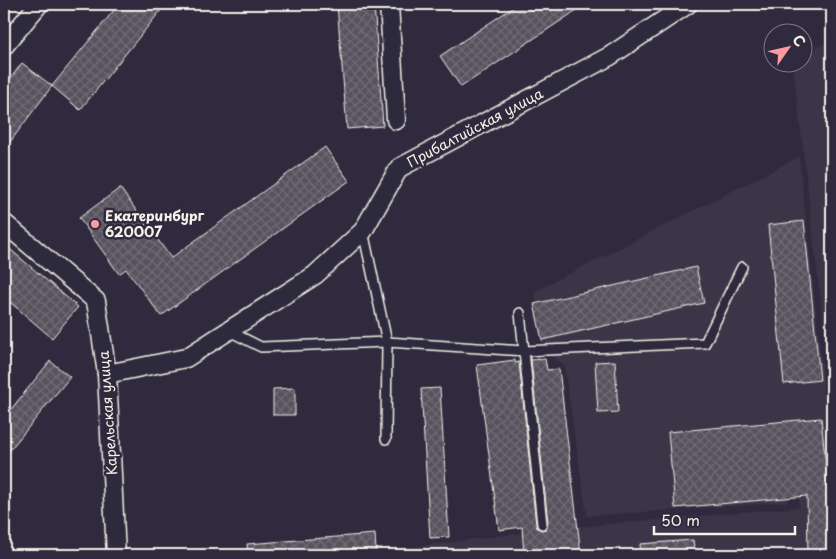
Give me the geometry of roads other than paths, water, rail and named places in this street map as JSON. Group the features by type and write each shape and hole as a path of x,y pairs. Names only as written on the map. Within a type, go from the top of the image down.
{"street":[{"path":"4,46 39,4"},
{"path":"389,4 396,120"},
{"name":"Прибалтийская улица","path":"107,374 186,358 315,275 363,231 399,168 610,56 688,4"},
{"name":"Карельская улица","path":"4,223 96,301 107,374 116,555"}],"lane":[{"path":"363,231 387,342 386,439"},
{"path":"228,331 261,346 387,342 524,351 705,343 742,267"},
{"path":"520,313 542,524"}],"place":[{"name":"Екатеринбург 620007","path":"95,224"}]}
